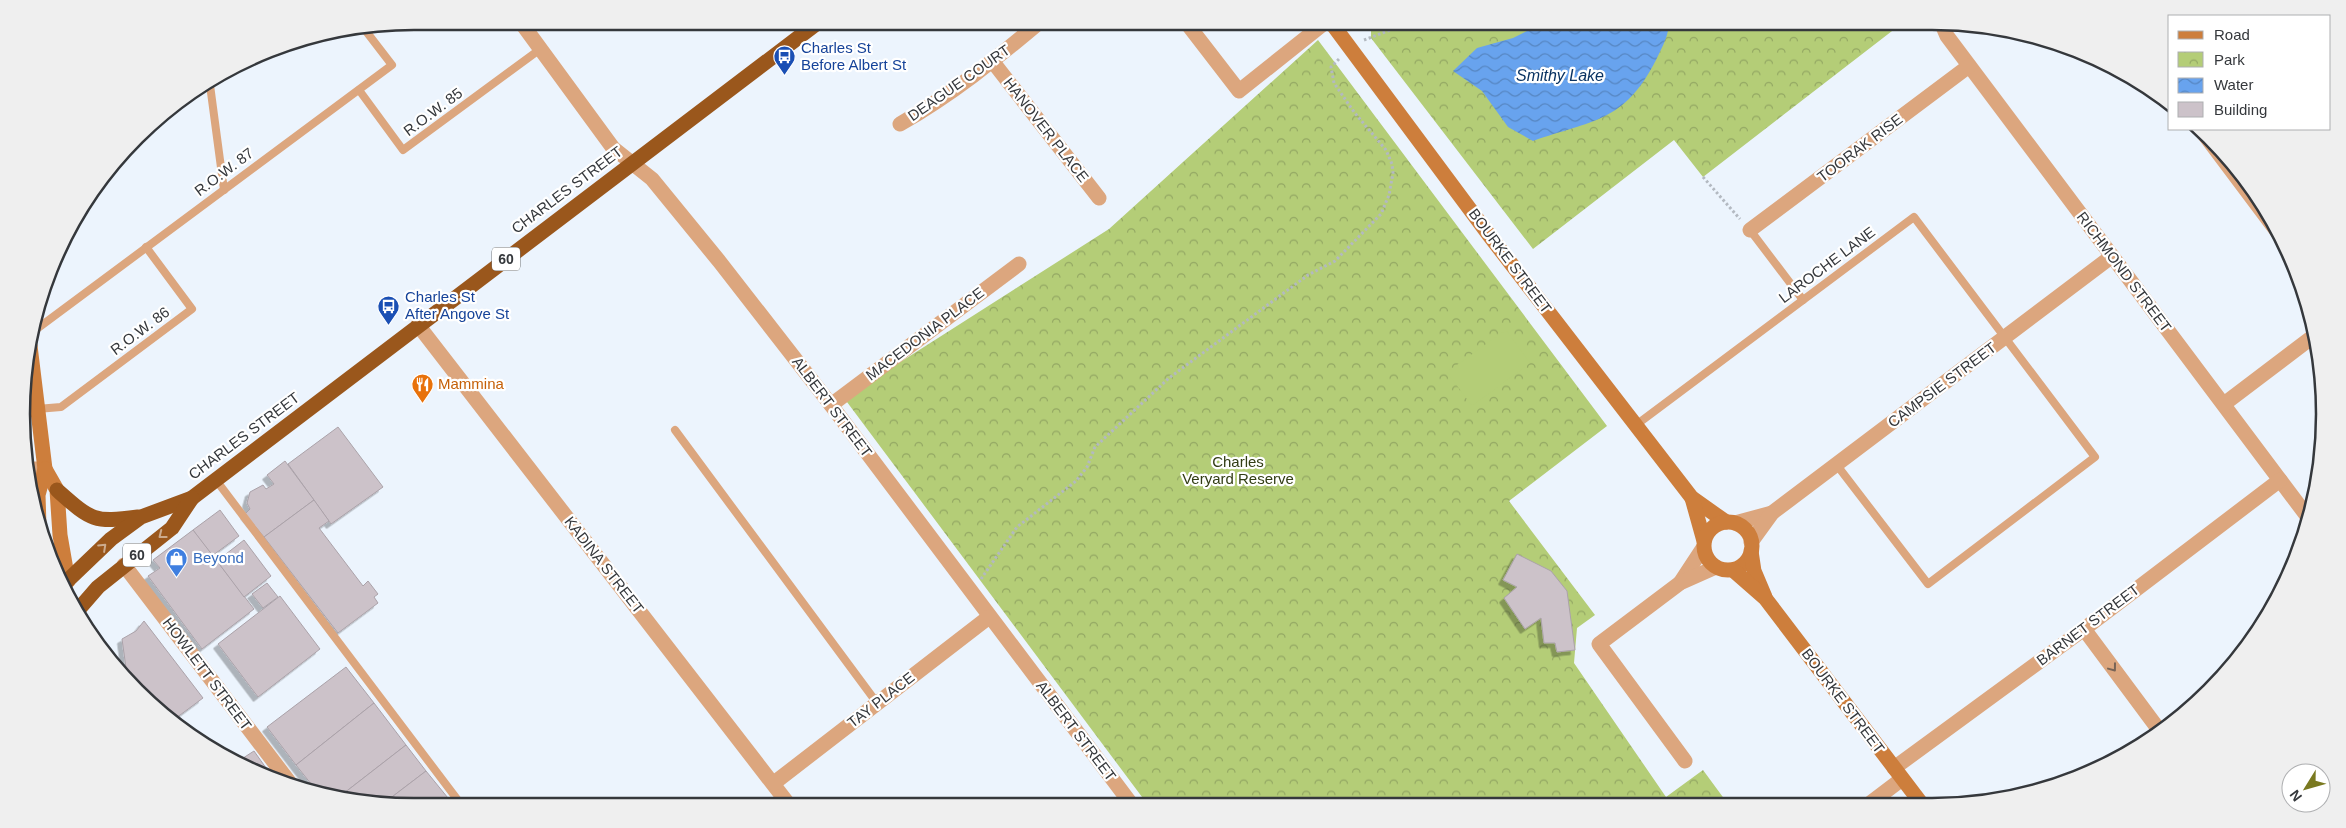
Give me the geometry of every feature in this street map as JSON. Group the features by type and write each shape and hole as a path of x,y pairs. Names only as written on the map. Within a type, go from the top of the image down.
{"highway":[{"name":"CHARLES STREET","path":"68,581 111,540 141,517 192,498 808,30"},
{"path":"57,490 95,519 108,521 141,517"},
{"name":"CHARLES STREET","path":"81,606 98,587 172,528 192,498"}],"street":[{"name":"ALBERT STREET","path":"526,30 613,148 652,180 831,404 1127,798"},
{"name":"DEAGUE COURT","path":"900,124 936,103 993,62 1030,30"},
{"path":"1192,30 1239,91 1317,30"},
{"name":"BOURKE STREET","path":"1337,30 1352,48 1489,235 1692,498 1731,523"},
{"name":"RICHMOND STREET","path":"1945,31 2111,257 2303,511"},
{"name":"HANOVER PLACE","path":"993,62 1099,198"},
{"name":"TOORAK RISE","path":"1750,230 1969,66"},
{"name":"CAMPSIE STREET","path":"1751,547 1772,513 2111,257"},
{"name":"MACEDONIA PLACE","path":"831,404 1019,264"},
{"name":"KADINA STREET","path":"418,325 784,798"},
{"path":"2224,404 2309,339"},
{"path":"33,367 45,468 38,494"},
{"path":"34,469 45,468"},
{"path":"45,468 57,490 60,535 66,576"},
{"name":"BARNET STREET","path":"1875,798 1898,774 2280,480"},
{"name":"BOURKE STREET","path":"1692,498 1704,544"},
{"name":"CAMPSIE STREET","path":"1731,523 1772,513"},
{"path":"1680,583 1712,528 1731,523 1746,530 1751,547 1745,563 1733,570 1716,567 1710,562 1704,544"},
{"name":"BOURKE STREET","path":"1751,547 1754,571 1765,598"},
{"name":"HOWLETT STREET","path":"124,565 284,775"},
{"path":"1685,761 1599,644 1680,583 1716,567"},
{"name":"BOURKE STREET","path":"1733,570 1765,598 1916,798"},
{"name":"TAY PLACE","path":"774,783 989,617"},
{"path":"2084,629 2156,726"}],"lane":[{"name":"R.O.W. 87","path":"40,326 392,65 367,33"},
{"name":"R.O.W. 85","path":"359,90 404,150 539,50"},
{"path":"210,89 224,190"},
{"path":"2215,154 2259,213"},
{"name":"LAROCHE LANE","path":"1636,425 1914,217 2004,338"},
{"path":"1750,230 1803,300"},
{"name":"R.O.W. 86","path":"38,409 61,407 192,309 146,247"},
{"path":"1836,464 1928,584 2095,457 2004,338"},
{"path":"675,430 878,703"},
{"path":"216,480 456,798"}],"path":[{"path":"971,593 1017,527 1076,481 1087,467 1095,447 1169,378 1308,275 1335,261 1381,214 1389,195 1393,173 1389,158 1386,150 1354,112 1332,77 1331,67 1333,63 1368,36 1386,30"},
{"path":"1702,177 1750,230"}],"green space":[{"path":"1371,30 1893,30 1703,177 1674,140 1533,249 1371,38"},
{"name":"Charles Veryard Reserve","path":"1318,40 1607,426 1509,501 1595,615 1577,628 1574,663 1666,797 1703,770 1724,798 1143,798 844,398 1109,229"},
{"path":"1506,330 1530,363 1472,406 1447,372"}],"water":[{"name":"Smithy Lake","path":"1529,30 1668,30 1663,46 1644,81 1619,108 1589,123 1533,141 1508,127 1482,91 1453,71 1477,48 1513,38"}],"building":[{"path":"338,427 383,487 331,524 288,464"},
{"path":"285,461 314,500 264,537 245,514 250,509 247,503 250,492 263,485 266,489 274,484 267,475"},
{"path":"314,500 329,521 319,528 363,586 368,581 378,594 374,597 378,603 338,633 264,537"},
{"path":"220,510 239,536 212,556 193,530"},
{"path":"193,530 254,609 202,649 148,576 160,568 153,560"},
{"path":"244,540 271,576 244,597 217,561"},
{"path":"1517,554 1551,571 1567,591 1575,650 1557,652 1555,643 1544,643 1541,618 1525,629 1504,598 1517,587 1503,580"},
{"path":"267,583 278,597 263,608 252,594"},
{"path":"280,596 320,649 258,697 218,644"},
{"path":"144,621 203,698 178,717 142,686 126,668 122,639 136,631"},
{"path":"346,667 374,703 296,765 267,727"},
{"path":"374,703 406,745 345,792 311,784 296,765"},
{"path":"406,745 426,771 392,797 345,792"},
{"path":"254,751 267,769 244,758"},
{"path":"426,771 448,798 414,798 392,797"}],"place":[{"name":"Charles St Before Albert St","path":"785,76"},
{"name":"Charles St After Angove St","path":"389,325"},
{"name":"Mammina","path":"422,403"},
{"name":"Beyond","path":"177,577"}]}
